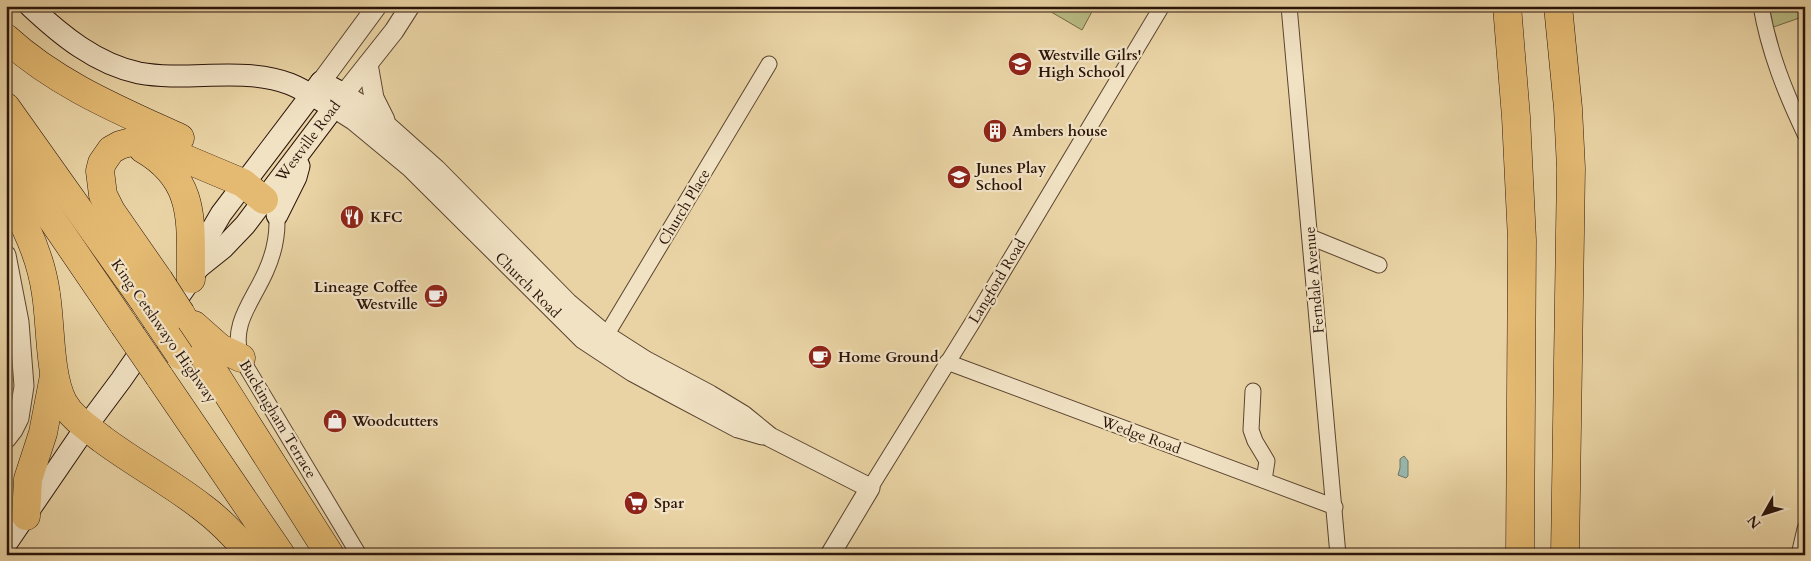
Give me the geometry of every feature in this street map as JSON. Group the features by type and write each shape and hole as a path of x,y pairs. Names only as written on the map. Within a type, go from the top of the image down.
{"highway":[{"path":"1506,6 1516,117 1522,240 1520,555"},
{"path":"1558,6 1568,108 1571,168 1565,555"},
{"path":"6,38 32,60 86,94 247,178 271,202"},
{"name":"King Cetshwayo Highway","path":"6,107 151,290 180,355 320,555"},
{"path":"240,358 220,348 151,290 103,195 100,180 102,163 106,155 120,145 131,142 148,142 247,178"},
{"path":"131,142 160,160 182,188 190,216 194,274"},
{"name":"King Cetshwayo Highway","path":"6,152 281,555"},
{"path":"6,192 31,239 41,266 46,294 54,371 62,401 70,412 86,427 202,506 231,531 250,555"},
{"path":"181,314 203,355 330,555"},
{"path":"26,516 28,479 43,433 54,371"}],"main road":[{"path":"30,6 62,34 91,54 114,66 138,73 169,77 251,76 316,89"},
{"name":"Church Road","path":"316,89 339,101"},
{"name":"Westville Road","path":"194,274 207,238 221,214 316,89"},
{"name":"Westville Road","path":"6,544 194,274 271,202 300,153 339,101"}],"street":[{"path":"372,13 384,16 394,6"},
{"name":"Westville Road","path":"339,101 394,31 410,6"},
{"name":"Langford Road","path":"830,555 974,320 1162,6"},
{"name":"Ferndale Avenue","path":"1289,6 1338,555"},
{"path":"1761,6 1765,30 1775,65 1805,134"},
{"name":"Westville Road","path":"316,89 372,13"},
{"path":"368,64 376,106 390,128"},
{"name":"Church Place","path":"602,342 769,64"},
{"name":"Church Road","path":"339,101 362,105 450,182 568,303 602,342 633,372 738,428 770,436 870,488"},
{"name":"Church Road","path":"339,101 367,131 411,168 571,328 602,342"},
{"name":"Buckingham Terrace","path":"271,202 275,242 272,254 238,329 237,346 240,358 359,555"},
{"path":"1310,237 1380,265"},
{"path":"6,256 19,322 24,386 19,418 6,439"},
{"name":"Wedge Road","path":"947,362 1335,507"},
{"path":"1252,391 1251,430 1267,461 1264,480"},
{"path":"1798,555 1805,529"}],"green space":[{"path":"1041,6 1095,6 1082,30"},
{"path":"1761,6 1805,6 1805,16 1765,30"}],"water":[{"path":"1404,456 1408,461 1408,476 1406,478 1398,475 1400,459"}],"place":[{"name":"Westville Gilrs' High School","path":"1020,64"},
{"name":"Ambers house","path":"995,131"},
{"name":"Junes Play School","path":"959,177"},
{"name":"KFC","path":"352,217"},
{"name":"Lineage Coffee Westville","path":"436,296"},
{"name":"Home Ground","path":"820,357"},
{"name":"Woodcutters","path":"335,421"},
{"name":"Spar","path":"636,503"}]}
